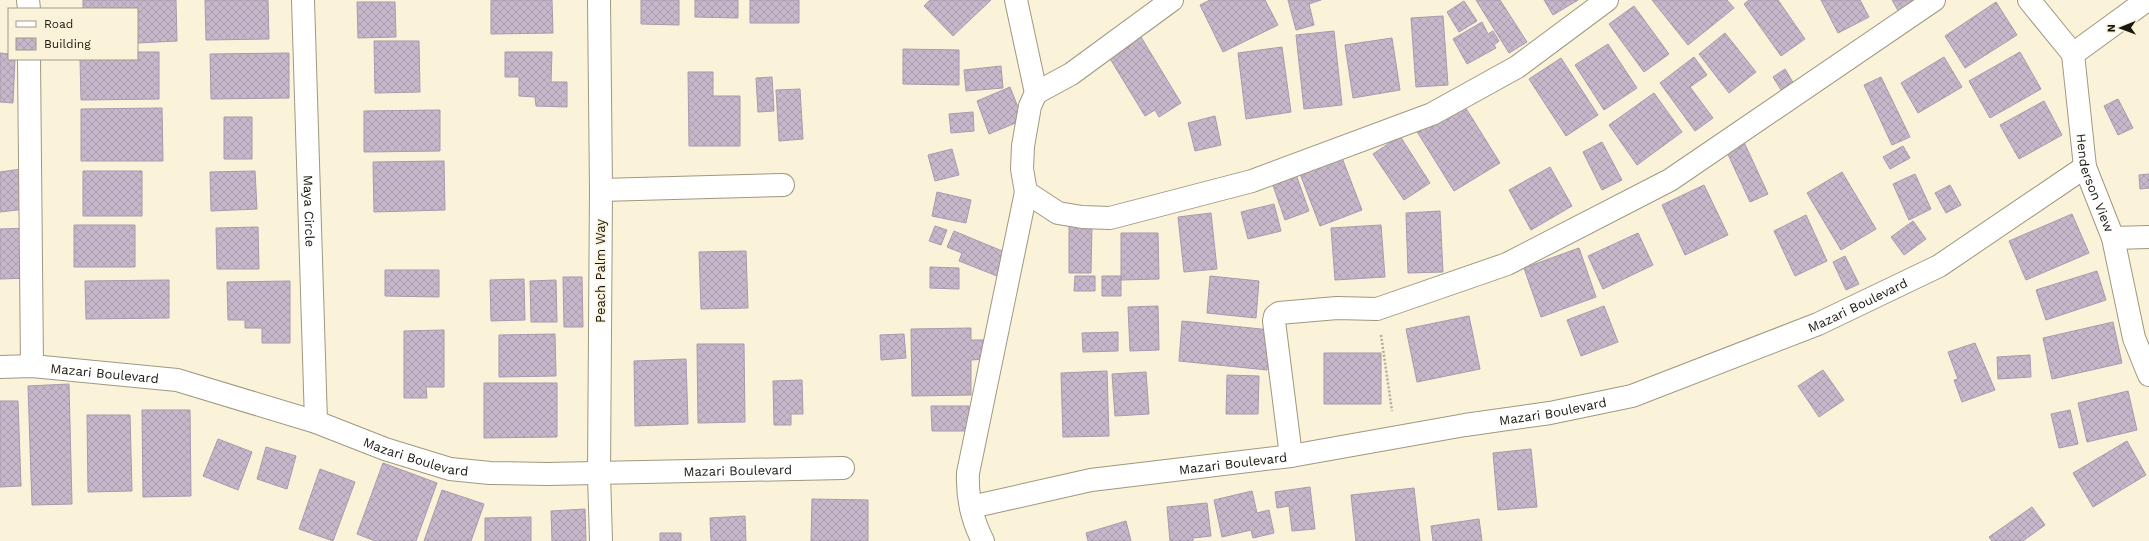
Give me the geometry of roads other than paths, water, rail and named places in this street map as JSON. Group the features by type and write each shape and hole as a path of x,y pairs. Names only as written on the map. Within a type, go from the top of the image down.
{"street":[{"name":"Maya Circle","path":"303,0 316,422"},
{"name":"Peach Palm Way","path":"599,0 601,190 599,474 601,541"},
{"path":"1016,0 1036,93"},
{"path":"983,541 971,507 967,489 968,473 1026,192 1022,169 1023,146 1030,106 1036,93 1071,74 1172,0"},
{"path":"1026,192 1058,213 1082,217 1110,218 1252,181 1432,114 1517,67 1607,0"},
{"path":"1291,456 1274,321 1275,316 1280,313 1337,308 1377,309 1507,264 1670,180 1934,0"},
{"path":"2029,0 2074,54 2147,0"},
{"name":"Henderson View","path":"2074,54 2085,167 2113,238 2134,338 2149,375"},
{"path":"29,60 32,366"},
{"name":"Mazari Boulevard","path":"971,507 1091,480 1291,456 1465,425 1550,413 1632,396 1799,332 1939,266 2085,167"},
{"path":"601,190 783,185"},
{"path":"2113,238 2149,236"},
{"name":"Mazari Boulevard","path":"0,367 32,366 177,380 316,422 385,449 450,469 490,473 599,474 843,468"}]}
